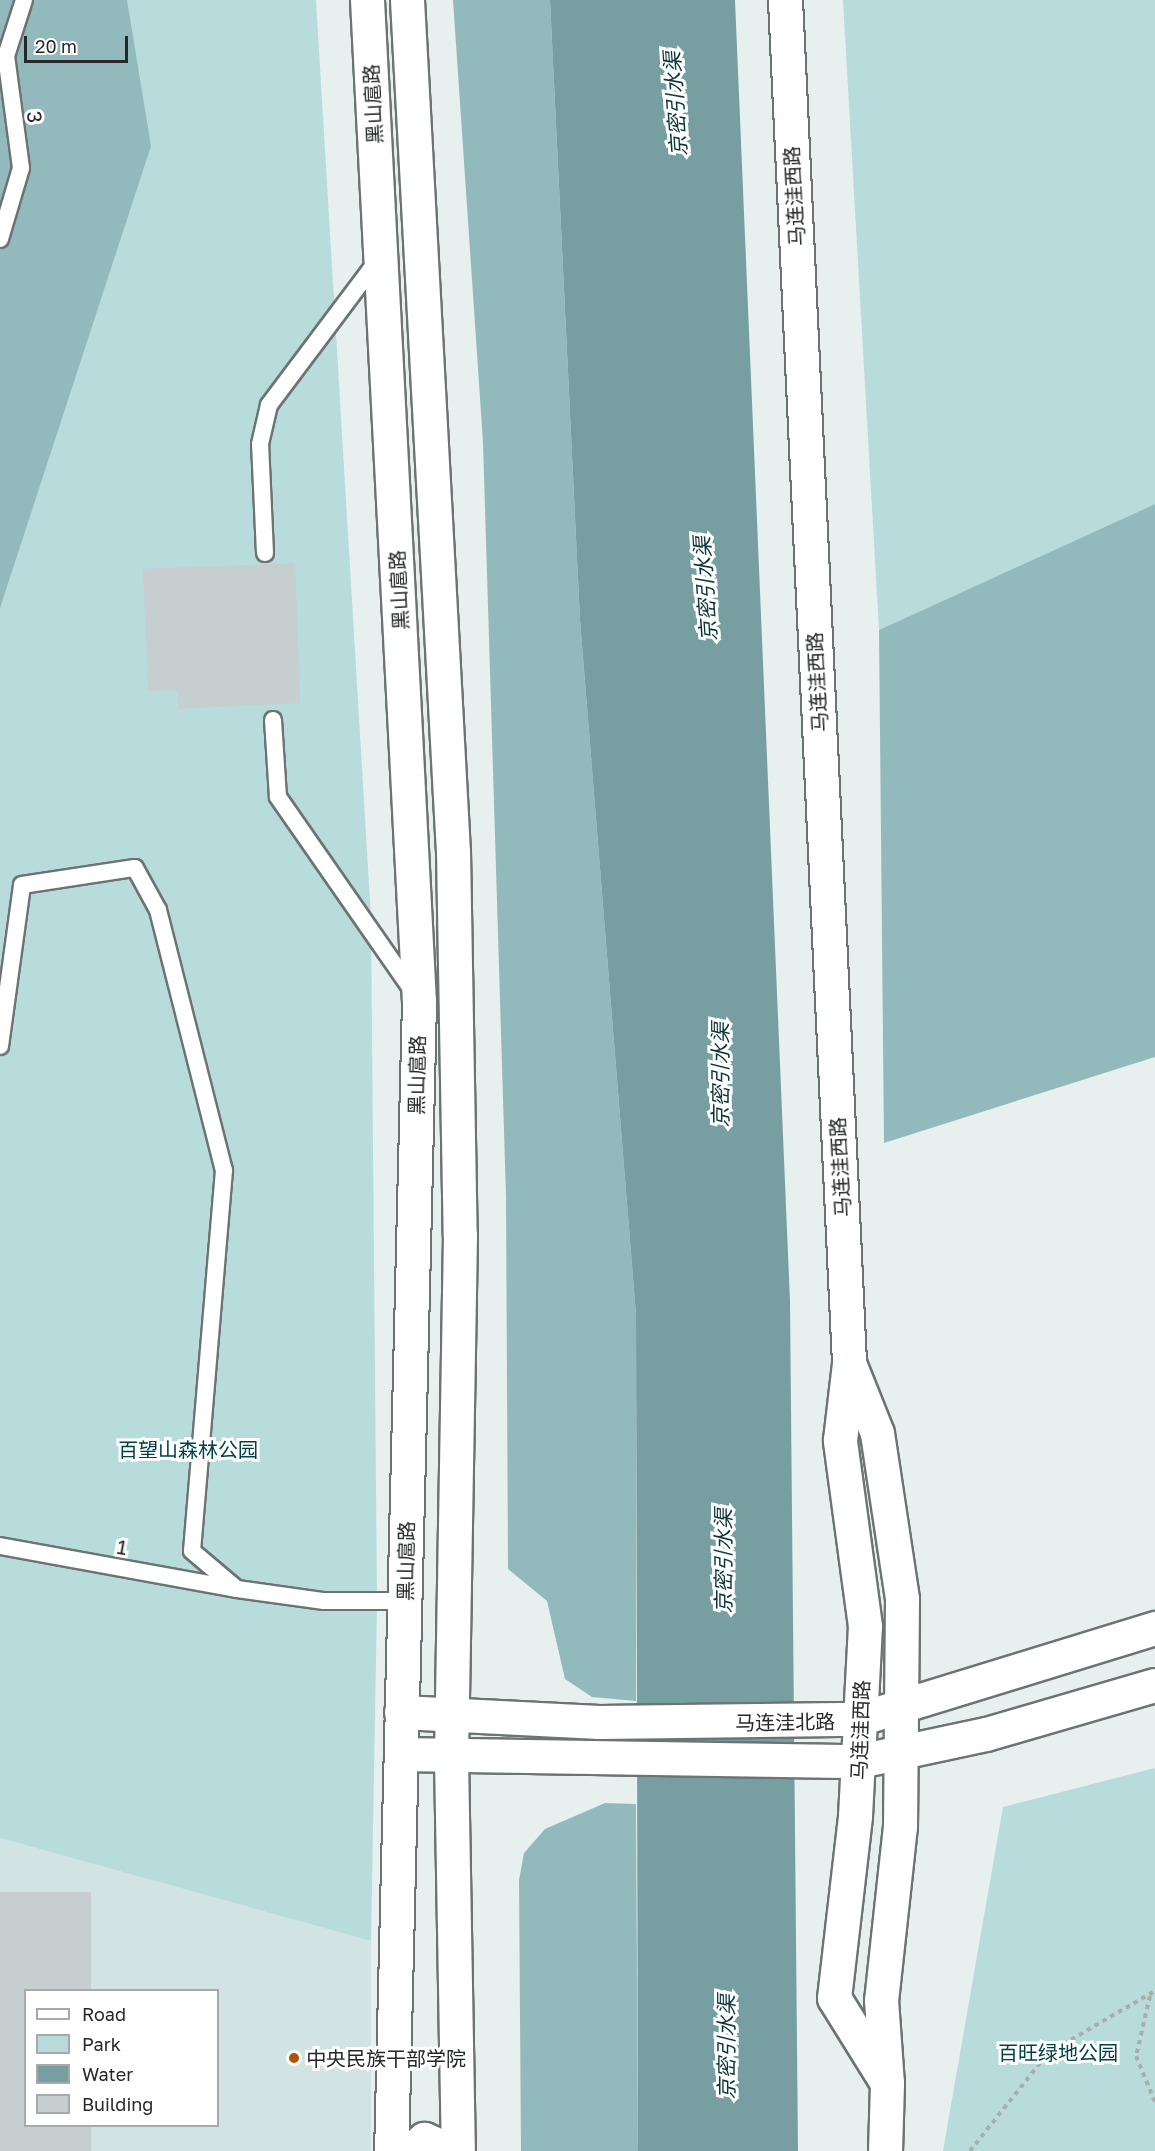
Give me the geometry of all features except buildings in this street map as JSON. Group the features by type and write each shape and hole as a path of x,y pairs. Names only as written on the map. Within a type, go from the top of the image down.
{"main road":[{"name":"黑山扈路","path":"367,0 419,1001 391,2151"},
{"name":"黑山扈路","path":"407,0 453,851 460,1235 451,1757 458,2151"},
{"name":"马连洼西路","path":"785,0 849,1363 840,1440 865,1626 859,1719 859,1761 834,1998 887,2082"},
{"name":"马连洼西路","path":"849,1363 878,1433 902,1599 902,1751 881,2000 887,2082 885,2151"},
{"name":"马连洼北路","path":"401,1712 599,1722 817,1723 859,1719 901,1704 1155,1628"},
{"name":"马连洼北路","path":"401,1754 600,1760 859,1761 986,1734 1155,1685"},
{"path":"411,2151 424,2139 452,2151"}],"lane":[{"name":"3","path":"0,239 21,168 6,56 24,0"},
{"path":"265,553 260,444 269,405 380,257"},
{"path":"273,720 278,797 419,1001"},
{"path":"0,1046 22,885 135,868 158,910 224,1170 192,1551 237,1589"},
{"name":"1","path":"0,1546 237,1589 324,1601 405,1601"}],"path":[{"path":"970,2151 1048,2053 1155,1991"},
{"path":"1150,1995 1136,2056 1155,2102"}],"shaded area":[{"path":"0,0 127,0 151,146 0,608"},
{"path":"453,0 550,0 580,620 636,1315 636,1701 592,1697 565,1679 547,1601 508,1569 506,1197 483,442"},
{"path":"1155,504 1155,1057 884,1143 879,630"},
{"path":"605,1803 636,1804 638,2151 521,2151 519,1880 524,1853 545,1829"},
{"name":"中央民族干部学院","path":"0,1838 371,1941 371,2151 0,2151"}],"green space":[{"name":"百望山森林公园","path":"0,0 316,0 371,918 377,1603 371,1941 0,1838"},
{"path":"843,0 1155,0 1155,504 879,630"},
{"name":"百旺绿地公园","path":"1155,1768 1155,2151 943,2151 1003,1807"}],"water":[{"name":"京密引水渠","path":"550,0 735,0 790,1301 798,2151 638,2151 636,1315 580,620"}],"place":[{"name":"中央民族干部学院","path":"294,2058"}]}
